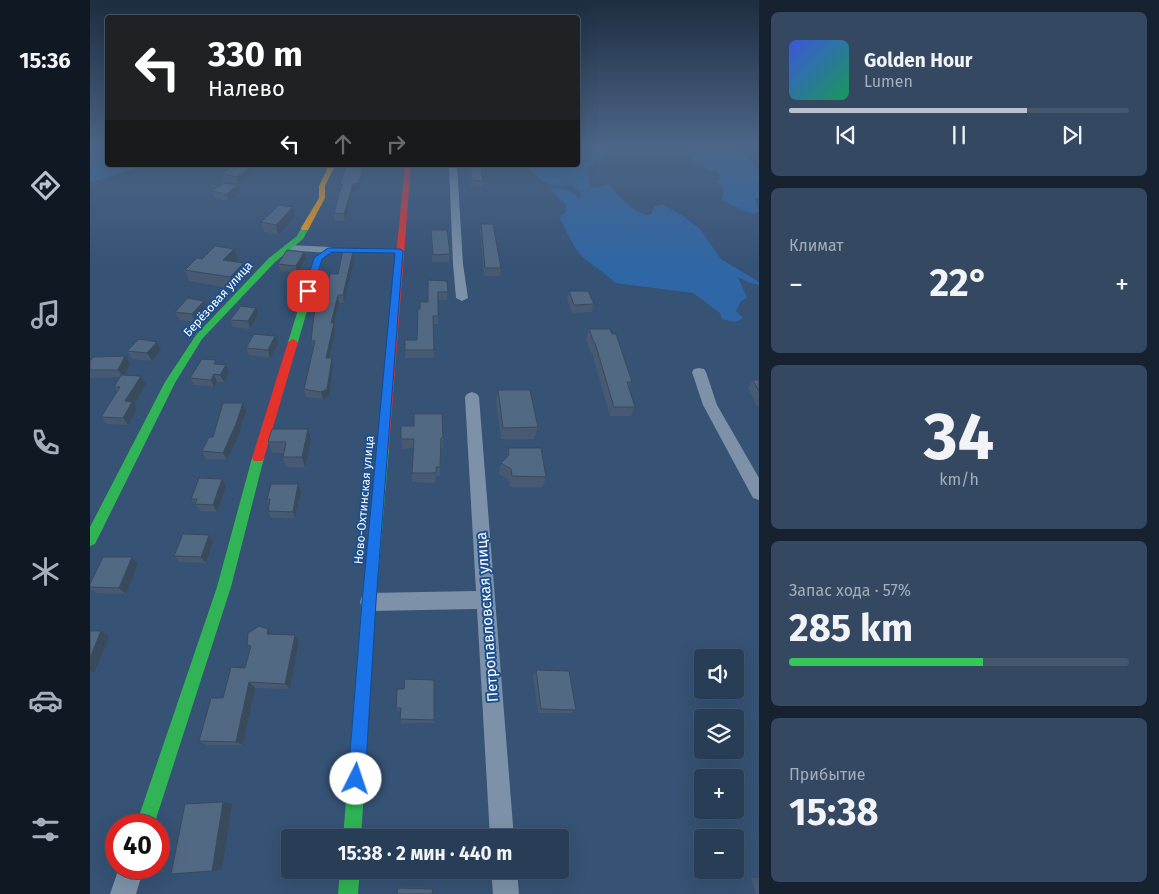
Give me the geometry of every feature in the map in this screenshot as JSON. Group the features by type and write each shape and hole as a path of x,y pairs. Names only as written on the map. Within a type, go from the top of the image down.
{"street":[{"name":"Берёзовая улица","path":"90,540 170,382 199,337 272,260 289,248 300,237 322,198 322,186"},
{"name":"Ново-Охтинская улица","path":"353,829 369,602 406,186"},
{"path":"454,186 458,264 462,298"},
{"path":"289,248 400,251"},
{"path":"149,814 224,587 251,482 318,258 330,250"},
{"path":"699,372 710,405 759,493"},
{"name":"Петропавловская улица","path":"472,397 501,829"},
{"path":"369,602 486,600"},
{"path":"123,894 128,879"},
{"path":"348,894 349,879"},
{"path":"505,879 506,894"}],"shaded area":[{"path":"590,186 595,188 610,186 627,203 644,214 650,215 655,206 664,205 699,228 721,259 759,282 759,285 750,283 738,277 747,298 741,301 736,311 743,318 735,322 722,319 720,313 693,293 615,283 580,254 559,217 566,212 566,205 550,188 567,190 580,198 581,192 572,187"},
{"path":"720,186 759,186 759,198 755,199 759,211 754,214 722,200 724,190"}],"building":[{"path":"219,186 237,186 226,194 212,191"},
{"path":"342,186 352,186 344,214 334,213"},
{"path":"279,205 293,207 276,225 261,222"},
{"path":"481,224 493,224 501,268 485,268"},
{"path":"431,230 447,230 450,254 433,255"},
{"path":"215,246 234,249 223,260 244,263 230,277 185,270 197,258 202,259"},
{"path":"287,250 304,252 296,266 278,264"},
{"path":"343,250 353,252 343,295 338,295 331,323 334,323 326,358 332,358 327,389 321,392 304,389 315,341 311,341 314,315 322,289 326,289 330,274 338,274"},
{"path":"428,280 447,281 448,292 438,292 438,316 433,316 434,350 405,350 405,340 417,340 418,309 420,309 420,302 428,302"},
{"path":"569,291 588,291 594,304 574,305"},
{"path":"188,298 204,301 192,314 175,312"},
{"path":"241,306 256,308 248,321 230,320"},
{"path":"589,329 610,329 612,334 616,334 632,382 627,382 635,407 614,407"},
{"path":"254,334 275,336 268,350 246,348"},
{"path":"139,339 157,342 147,353 127,351"},
{"path":"125,356 118,370 90,370 90,361 93,357"},
{"path":"202,359 216,360 214,364 226,365 220,375 214,374 211,380 190,378"},
{"path":"121,375 141,376 125,401 132,402 123,418 101,417 120,387 114,387"},
{"path":"753,380 759,380 759,391"},
{"path":"498,390 530,390 538,427 503,428"},
{"path":"223,403 243,403 236,424 223,453 202,451 209,437 213,437"},
{"path":"414,414 442,414 443,438 441,438 440,467 436,467 436,473 412,473 414,439 401,439 401,426 414,426"},
{"path":"272,429 308,429 302,457 283,457 286,442 268,442"},
{"path":"508,448 541,448 546,477 512,476 511,469 501,463 509,455"},
{"path":"199,478 222,479 213,505 195,504 197,499 191,499"},
{"path":"271,484 298,484 293,512 268,511 270,499 267,499"},
{"path":"183,534 209,535 201,557 174,556"},
{"path":"103,557 132,557 119,588 90,587"},
{"path":"259,626 268,629 267,634 295,635 285,684 249,682 236,742 199,741 211,698 223,698 231,667 245,668 251,646 247,645 248,633"},
{"path":"90,631 101,631 90,658"},
{"path":"536,670 569,671 576,710 541,709"},
{"path":"405,679 434,680 434,720 400,719 401,708 396,708 397,689 404,689"},
{"path":"223,802 212,871 171,874 185,804"},
{"path":"398,888 433,889 432,894 397,894"}],"traffic: fast":[{"path":"90,540 170,382 199,337 272,260 300,237 305,228"},
{"path":"293,342 318,258 330,250 399,251"},
{"path":"353,829 369,602 383,448"},
{"path":"149,814 224,587 258,458"},
{"path":"348,894 349,879"}],"traffic: slow":[{"path":"305,228 322,198 322,186"}],"traffic: jam":[{"path":"383,448 406,186"},
{"path":"258,458 293,342"}],"route":[{"path":"308,291 318,258 330,250 400,251 369,602 356,779"}]}
